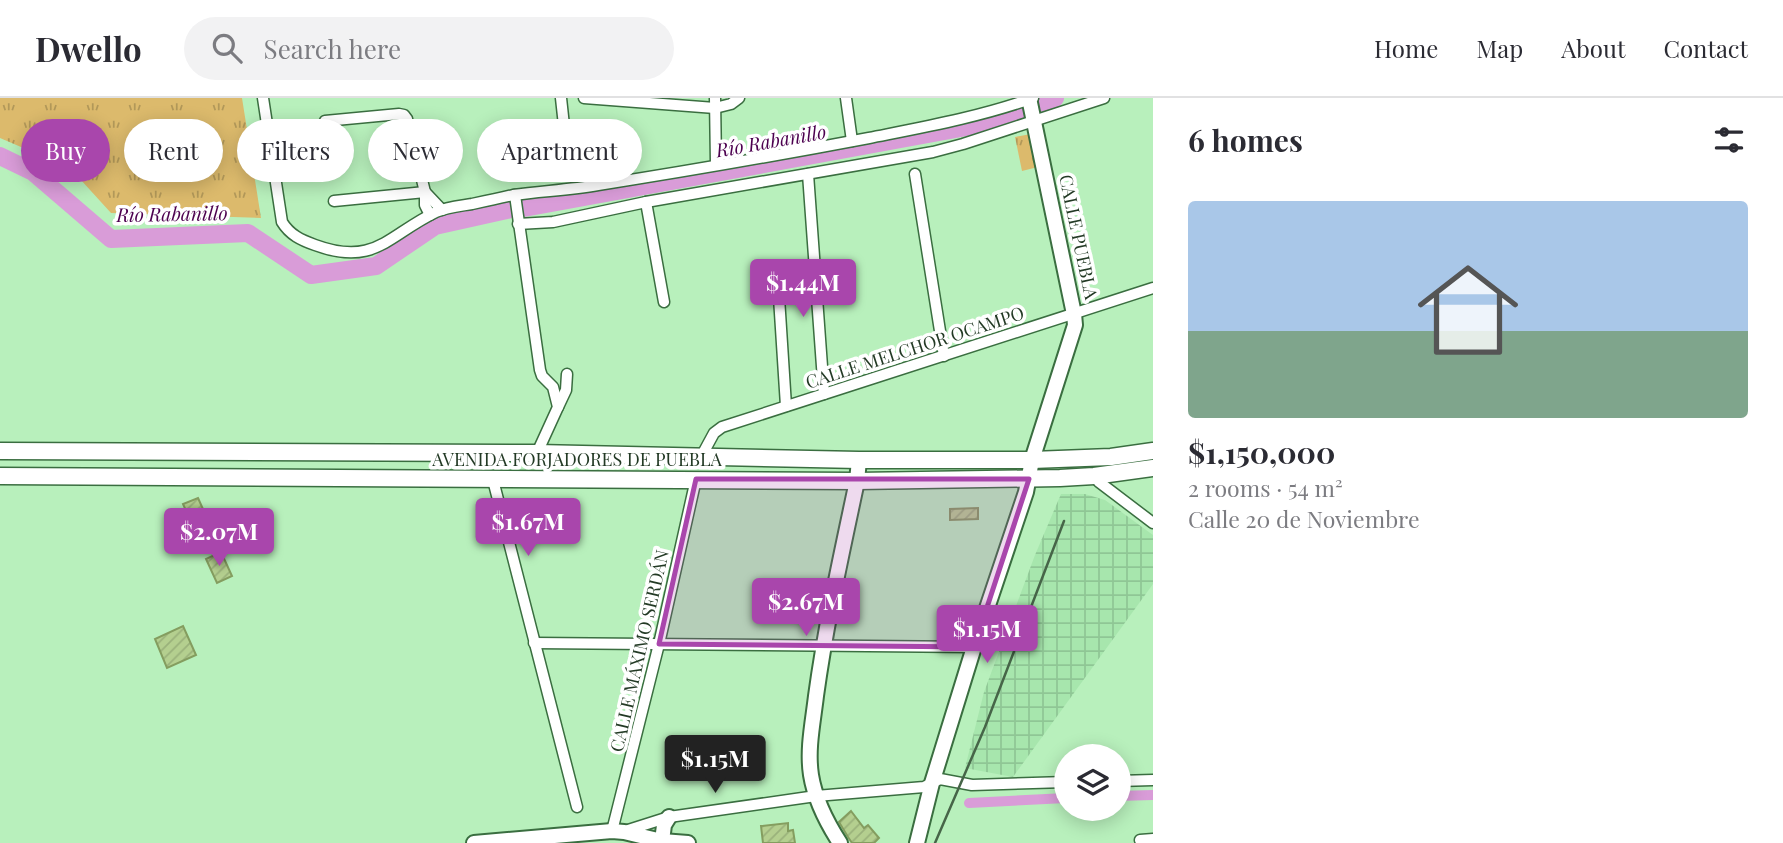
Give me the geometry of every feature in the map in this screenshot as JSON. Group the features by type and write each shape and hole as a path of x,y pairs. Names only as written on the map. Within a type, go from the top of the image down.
{"main road":[{"name":"CALLE PUEBLA","path":"917,843 932,783 1030,479 1032,460 1075,325 1031,99"},
{"name":"AVENIDA FORJADORES DE PUEBLA","path":"0,451 537,453 859,460 1032,460 1089,458 1153,450"},
{"path":"840,843 816,796 809,750 823,647 859,460"},
{"name":"AVENIDA FORJADORES DE PUEBLA","path":"0,476 857,481 1030,479 1094,476 1153,468"},
{"path":"662,841 664,825 669,817"},
{"path":"474,843 618,831 662,841 688,843"}],"street":[{"path":"263,98 282,222 288,231 306,242 332,251 353,253 382,246 442,210 515,195 595,186 852,141 964,119 1031,99"},
{"path":"561,98 563,119"},
{"path":"584,98 731,104 739,98"},
{"path":"846,98 852,141"},
{"path":"518,224 553,222 646,202 933,152 963,145 1104,98"},
{"path":"715,103 716,164"},
{"path":"346,119 404,115 425,192 425,205 430,215"},
{"path":"808,174 824,394"},
{"path":"915,174 944,356"},
{"path":"334,201 425,192"},
{"path":"425,192 442,210"},
{"path":"515,195 540,370 553,387 558,407"},
{"path":"646,202 664,302"},
{"path":"778,282 786,406"},
{"name":"CALLE MELCHOR OCAMPO","path":"701,457 718,429 1153,288"},
{"path":"537,453 566,390 568,374"},
{"path":"1094,476 1152,522"},
{"name":"CALLE MÁXIMO SERDÁN","path":"618,831 696,479"},
{"path":"493,480 577,807"},
{"path":"534,643 974,648"},
{"path":"618,831 669,817 816,796 924,787 940,779 972,785 1054,782"},
{"path":"1131,781 1153,780"},
{"path":"1140,840 1153,839"}],"highlighted area":[{"path":"696,479 1029,479 974,647 659,644"}],"shaded area":[{"path":"1061,494 1085,494 1105,500 1153,535 1153,584 1013,777 965,768 984,692 1035,555"}],"green space":[{"path":"0,98 242,98 245,119 237,119 237,182 255,182 261,218 111,213 83,182 110,182 110,119 21,119 21,147 0,138"},
{"path":"1031,134 1038,167 1022,171 1015,137"}],"building":[{"path":"198,498 216,538 201,544 183,504"},
{"path":"978,508 978,519 950,520 950,509"},
{"path":"221,552 232,576 217,583 206,559"},
{"path":"183,626 196,655 167,668 155,639"},
{"path":"851,811 864,828 868,825 879,838 874,843 852,843 839,822"},
{"path":"788,823 788,831 793,830 795,843 763,843 761,826"}],"waterway":[{"name":"Río Rabanillo","path":"1044,103 1055,98"},
{"name":"Río Rabanillo","path":"524,208 972,126 1025,109"},
{"name":"Río Rabanillo","path":"0,156 33,172 111,239 248,233 311,275 376,266 435,226 511,209"},
{"path":"1131,796 1153,795"},
{"path":"969,803 1054,799"}],"railway":[{"path":"935,843 985,727 1064,521"}]}
